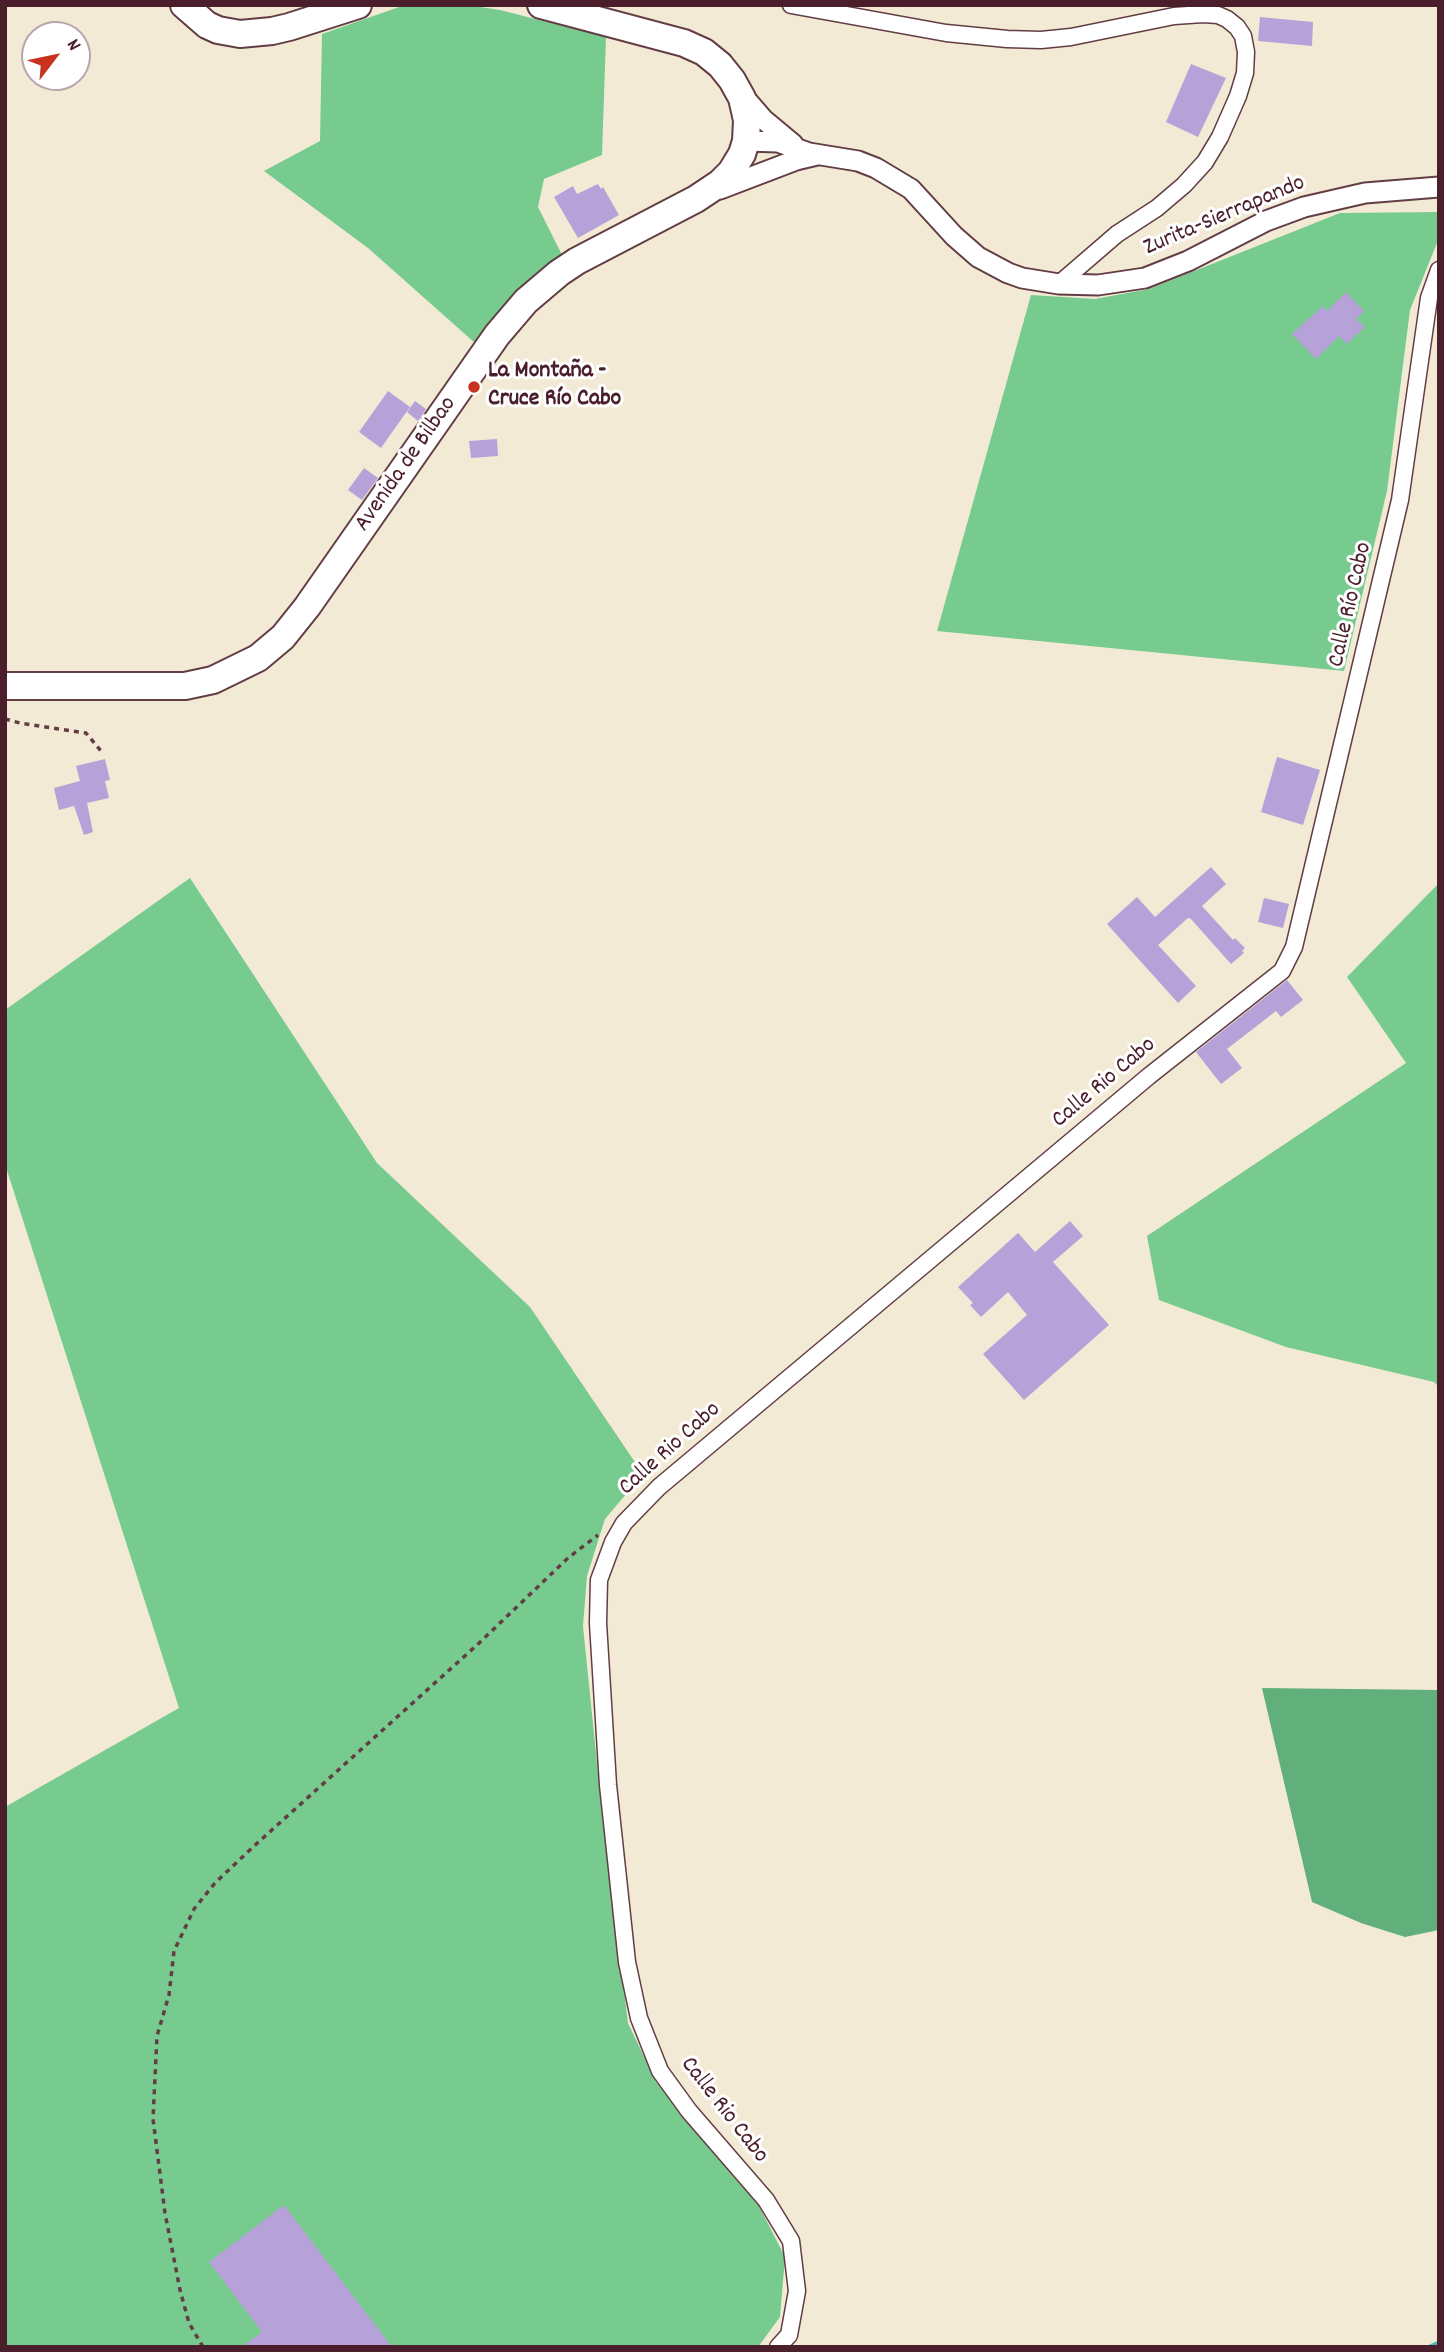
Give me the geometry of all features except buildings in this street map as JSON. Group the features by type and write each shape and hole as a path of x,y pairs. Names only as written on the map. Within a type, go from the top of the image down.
{"highway":[{"path":"184,5 218,30 240,34 272,31 347,7"},
{"path":"541,5 695,48 720,65 736,87 745,109 745,143"},
{"name":"Avenida de Bilbao","path":"5,686 185,686 213,680 258,658 283,637 325,583 519,307 577,261 696,199 720,183 731,172 745,143"}],"street":[{"path":"791,5 946,33 1007,39 1071,37 1174,16 1203,14 1218,15 1237,27 1245,44 1245,73 1220,137 1205,162 1184,186 1157,208 1117,234 1059,284"},
{"name":"Zurita-Sierrapando","path":"736,87 768,124 808,156"},
{"name":"Zurita-Sierrapando","path":"745,143 778,142 808,156 858,161 886,173 911,190 954,236 978,257 1021,278 1059,284 1098,285 1144,278 1188,261 1256,225 1304,207 1365,193 1439,187"},
{"path":"696,199 808,156"},
{"name":"Calle Río Cabo","path":"1294,947 1400,500 1429,298 1439,270"},
{"name":"Calle Rio Cabo","path":"778,2347 789,2335 797,2291 791,2241 766,2200 689,2111 660,2071 639,2018 627,1962 608,1785 598,1623 599,1580 613,1542 624,1523 659,1487 1149,1076 1282,971 1294,947"}],"path":[{"path":"5,719 86,733 101,751"},
{"path":"203,2347 189,2323 180,2290 165,2213 153,2119 157,2035 169,1995 174,1951 194,1909 215,1883 253,1847 431,1688 568,1558 599,1534"}],"green space":[{"path":"411,5 467,5 500,10 606,37 602,155 544,179 538,207 563,257 532,278 475,343 368,248 264,171 320,141 322,34"},
{"path":"1439,212 1439,238 1410,310 1387,491 1344,671 937,631 1031,295 1095,299 1149,289 1340,213"},
{"path":"190,878 377,1163 530,1307 643,1474 605,1519 587,1576 583,1626 603,1822 628,2023 656,2082 759,2206 785,2257 780,2317 758,2347 5,2347 5,1807 179,1708 5,1164 5,1010"},
{"path":"1439,883 1439,1387 1434,1382 1286,1347 1159,1300 1147,1236 1406,1063 1347,977"},
{"path":"1262,1688 1439,1690 1439,1930 1405,1937 1361,1923 1312,1902"}],"waterway":[{"path":"1430,2347 1439,2343"}],"place":[{"name":"La Montaña - Cruce Río Cabo","path":"474,387"}]}
